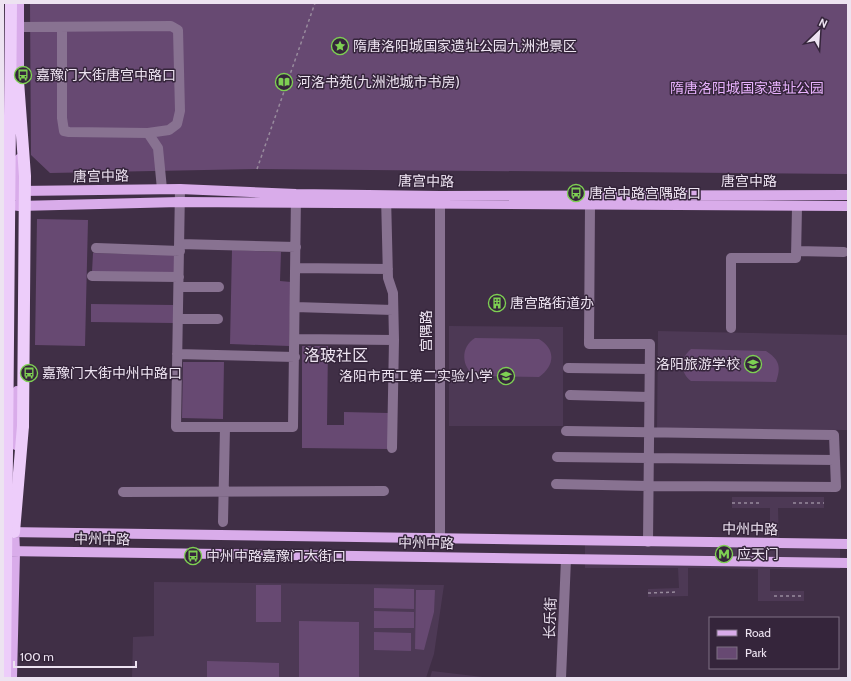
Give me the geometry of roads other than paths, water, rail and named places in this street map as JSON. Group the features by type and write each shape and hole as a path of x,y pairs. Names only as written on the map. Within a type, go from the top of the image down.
{"highway":[{"path":"9,532 23,426 25,176 12,3"},
{"path":"5,678 12,3"}],"main road":[{"path":"12,678 15,552 9,532 18,351 19,3"},
{"name":"唐宫中路","path":"3,192 180,189 296,198"},
{"name":"唐宫中路","path":"440,200 848,195"},
{"name":"唐宫中路","path":"3,204 19,206 296,198 440,200 590,205 848,206"},
{"name":"中州中路","path":"9,532 848,544"},
{"name":"中州中路","path":"3,551 848,564"}],"street":[{"path":"19,27 171,26 178,30 180,111 177,124 169,130 148,133 69,132 64,130 62,118 62,27"},
{"path":"148,133 158,148 162,189"},
{"path":"180,189 176,427 293,427 296,198"},
{"path":"386,199 388,278 393,292 394,340 392,448"},
{"name":"宫隅路","path":"440,200 440,538"},
{"path":"590,205 589,344 650,344 648,542"},
{"path":"731,328 731,258 796,258 797,207"},
{"path":"96,248 296,246"},
{"path":"796,251 844,252"},
{"path":"295,268 388,269"},
{"path":"92,276 179,282 219,287"},
{"path":"295,308 393,310"},
{"path":"178,319 218,320"},
{"path":"295,339 394,340"},
{"path":"177,354 295,357"},
{"path":"568,368 650,370"},
{"path":"570,395 649,397"},
{"path":"223,522 225,427"},
{"path":"556,484 836,487 834,435 566,431"},
{"path":"557,457 834,460"},
{"path":"123,492 384,491"},
{"name":"长乐街","path":"561,678 566,559"}],"place":[{"name":"隋唐洛阳城国家遗址公园九洲池景区","path":"340,46"},
{"name":"嘉豫门大街唐宫中路口","path":"23,75"},
{"name":"河洛书苑(九洲池城市书房)","path":"284,82"},
{"name":"唐宫中路宫隅路口","path":"576,193"},
{"name":"唐宫路街道办","path":"497,303"},
{"name":"洛阳旅游学校","path":"753,364"},
{"name":"嘉豫门大街中州中路口","path":"29,373"},
{"name":"洛阳市西工第二实验小学","path":"506,376"},
{"name":"应天门","path":"724,554"},
{"name":"中州中路嘉豫门大街口","path":"193,556"}],"district":[{"name":"洛玻社区","path":"336,355"}],"park label":[{"name":"隋唐洛阳城国家遗址公园","path":"747,88"}]}
